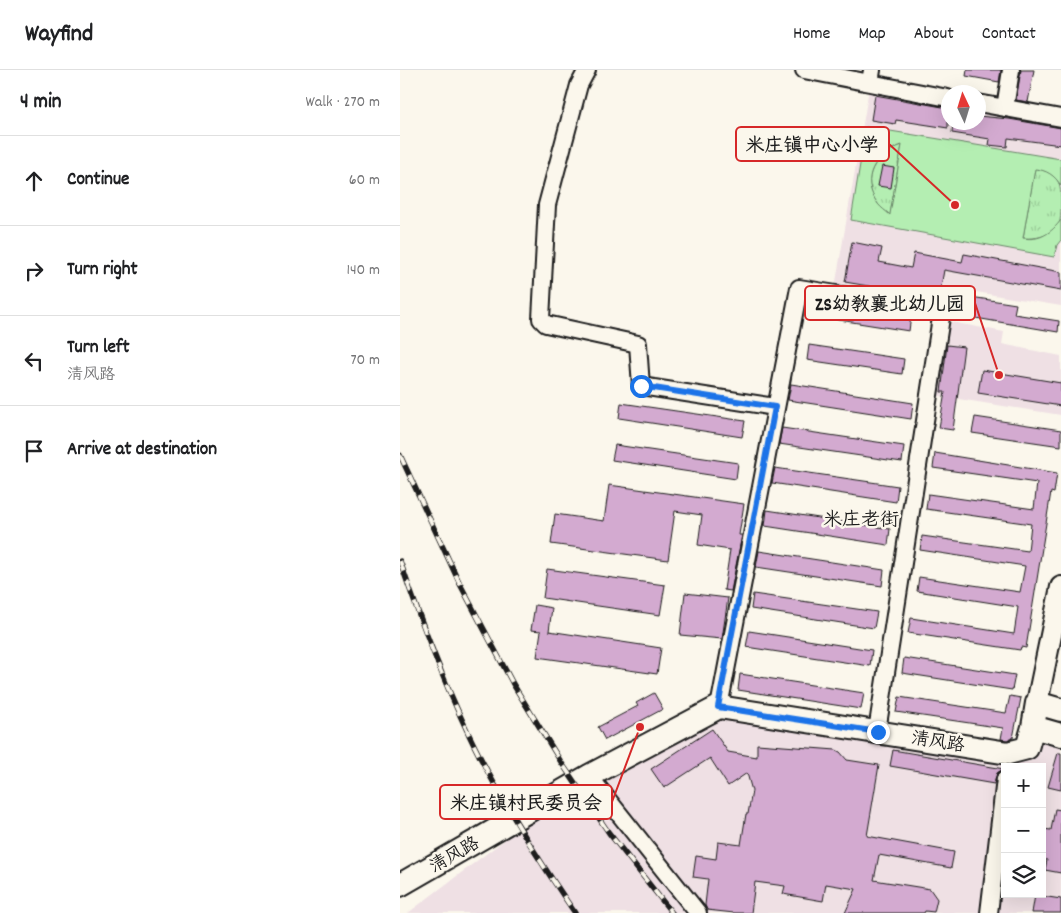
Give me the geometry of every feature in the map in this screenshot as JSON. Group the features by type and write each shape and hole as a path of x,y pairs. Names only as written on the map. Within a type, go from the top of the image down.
{"main road":[{"name":"清风路","path":"400,885 589,776 718,707 878,732 1007,760 1027,748 1037,703"},
{"path":"1037,703 1061,710"},
{"path":"1033,727 1061,735"}],"street":[{"path":"587,70 579,85 547,205 541,319 546,324 638,344 641,386 775,407"},
{"path":"804,70 871,77 941,96"},
{"path":"1005,108 1011,70"},
{"path":"986,104 1061,118"},
{"path":"718,707 798,288 942,311 878,732"},
{"path":"1037,703 1061,588"},
{"path":"589,776 698,913"},
{"path":"989,913 1002,808"}],"shaded area":[{"path":"870,83 941,97 941,130 986,130 986,104 1061,118 1061,306 946,287 942,311 834,293"},
{"path":"946,321 1004,332 1002,344 1061,356 1061,415 933,395"},
{"path":"1037,703 1061,710 1061,913 408,913 589,776 719,707 1027,748"}],"green space":[{"path":"866,127 1061,159 1061,186 1050,174 1035,169 1023,238 1029,239 1045,235 1061,220 1061,240 1057,245 1054,257 851,220","holes":["902,145 890,215 879,205 872,194 870,176 873,168 884,154"]},
{"path":"902,145 890,215 879,205 872,194 870,176 873,168 884,154"},
{"path":"1035,168 1053,175 1059,183 1061,194 1060,221 1053,230 1044,236 1023,238"}],"building":[{"path":"967,70 1001,70 999,82 966,76"},
{"path":"1021,70 1034,70 1028,102 1016,100"},
{"path":"875,95 941,107 941,127 896,120 895,124 871,120"},
{"path":"986,117 1009,119 1061,128 1061,145 1008,138 1007,147 989,145 990,139 952,133 952,130 986,130"},
{"path":"882,166 894,168 891,188 878,186"},
{"path":"852,242 882,248 879,262 911,268 914,253 962,262 964,254 1061,272 1061,291 944,270 939,298 845,282"},
{"path":"964,296 1016,304 1014,314 1059,321 1058,332 952,314 949,300 963,302"},
{"path":"816,302 911,316 909,331 814,316"},
{"path":"809,345 904,359 902,374 807,360"},
{"path":"947,345 964,347 953,430 939,428 945,392 941,392"},
{"path":"982,370 1061,383 1061,406 978,393"},
{"path":"791,384 913,403 911,419 788,400"},
{"path":"621,403 745,421 742,437 619,418"},
{"path":"975,417 1061,430 1061,446 972,433"},
{"path":"782,428 904,446 902,462 779,444"},
{"path":"615,445 738,463 736,479 612,460"},
{"path":"935,453 1057,473 1054,493 1051,492 1026,648 1021,647 1020,650 908,633 911,618 1014,634 1018,607 917,591 919,577 1020,592 1025,566 920,550 922,536 1028,551 1031,524 926,509 928,494 1034,509 1037,483 933,468"},
{"path":"775,468 898,486 896,502 772,483"},
{"path":"609,485 744,504 739,535 742,535 731,591 724,590 730,550 698,545 702,515 675,511 668,560 551,544 555,514 604,521"},
{"path":"767,510 890,529 888,545 765,526"},
{"path":"759,551 884,570 882,586 756,567"},
{"path":"547,569 665,585 660,615 543,598"},
{"path":"685,593 728,598 722,639 680,635"},
{"path":"753,594 877,612 874,628 751,609"},
{"path":"535,605 552,608 549,631 661,648 657,674 537,657 541,631 531,630"},
{"path":"749,631 872,650 870,666 746,647"},
{"path":"904,658 1015,675 1012,690 902,673"},
{"path":"740,674 864,693 861,709 738,690"},
{"path":"654,693 663,709 605,740 598,727 638,706 636,703"},
{"path":"1010,696 1021,698 1013,738 1007,740 1001,739 1003,728 896,712 899,697 1006,713"},
{"path":"712,729 728,752 757,757 757,744 836,750 847,760 879,765 867,836 954,852 951,868 879,855 874,880 930,889 937,899 934,912 845,913 856,889 826,884 823,901 783,894 785,886 755,882 751,913 707,910 705,905 708,879 693,877 696,856 716,859 718,842 741,845 752,791 747,773 728,786 710,758 664,788 651,769"},
{"path":"893,750 1001,768 1001,771 997,773 994,784 890,766"},
{"path":"1058,753 1061,753 1061,790 1048,787"},
{"path":"1055,809 1061,810 1061,873 1046,870 1046,829 1051,830"},
{"path":"1046,897 1061,899 1061,913 1032,913 1034,898"}],"railway":[{"path":"400,455 460,584 513,684 561,762 609,833 672,913"},
{"path":"400,561 438,664 476,749 515,821 575,913"}],"place":[{"name":"米庄镇中心小学","path":"955,205"},
{"name":"ZS幼教襄北幼儿园","path":"999,375"},
{"name":"米庄镇村民委员会","path":"640,727"}],"district":[{"name":"米庄老街","path":"861,518"}],"route":[{"path":"641,386 775,407 718,707 878,732"}]}
